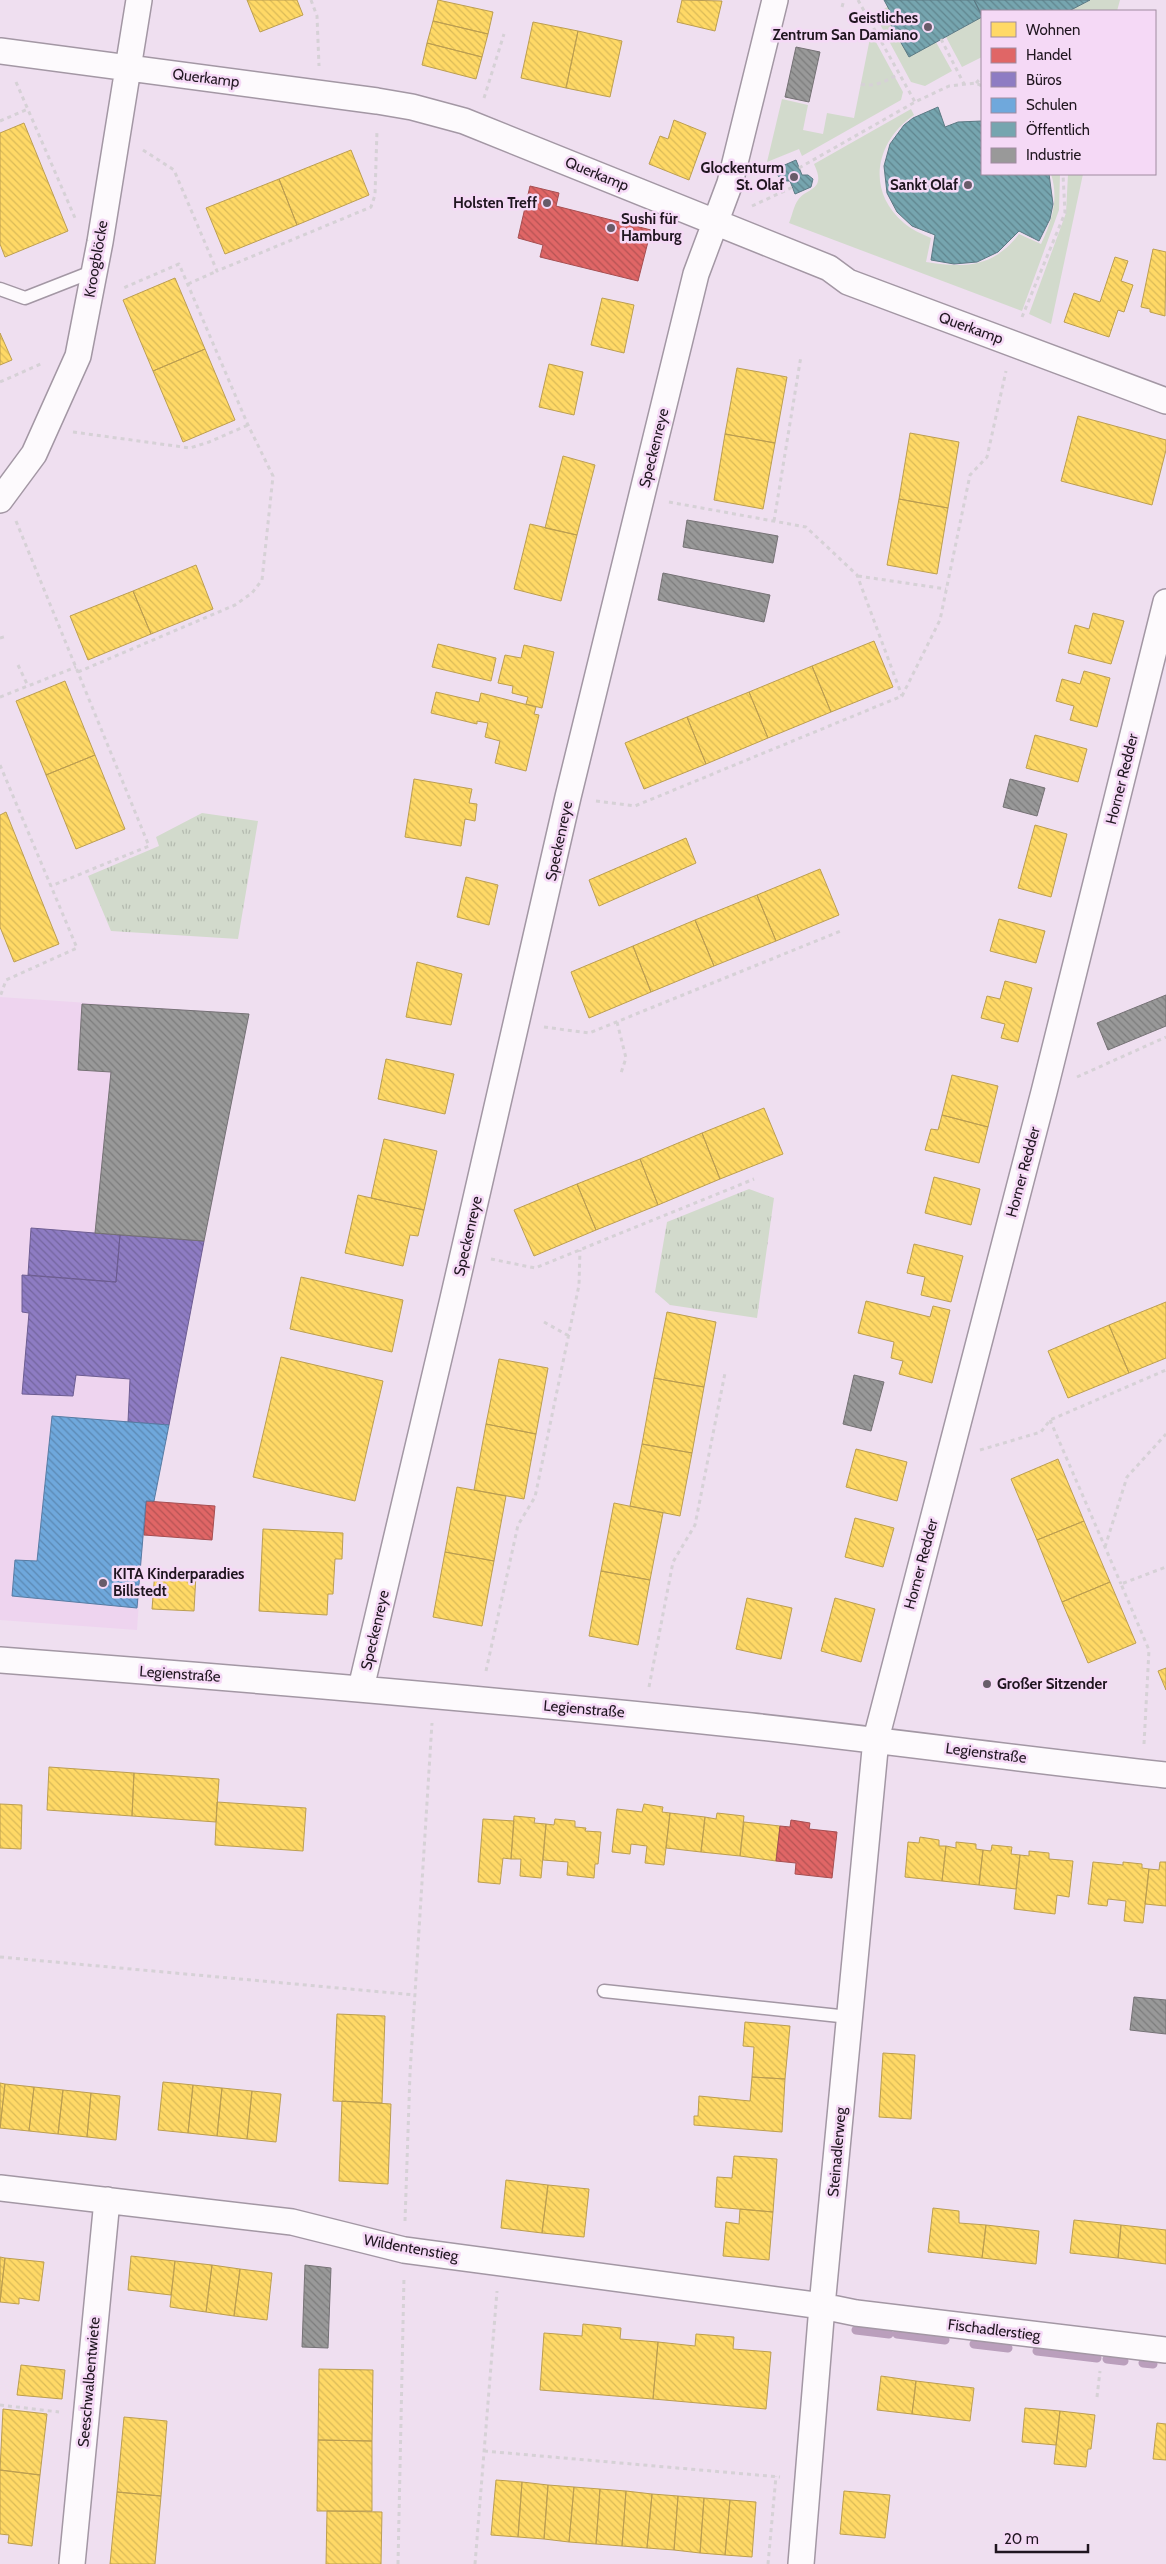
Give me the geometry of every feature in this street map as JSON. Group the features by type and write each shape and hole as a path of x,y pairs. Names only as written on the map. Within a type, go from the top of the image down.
{"street":[{"name":"Kroogblöcke","path":"2,497 34,454 80,348 100,242 139,0"},
{"name":"Speckenreye","path":"361,1688 568,797 696,274 730,183 775,0"},
{"name":"Querkamp","path":"1,51 412,107 475,126 829,268 848,282 1166,402"},
{"name":"Horner Redder","path":"876,1739 1044,1092 1166,602"},
{"name":"Legienstraße","path":"0,1660 361,1688 644,1715 876,1739 1154,1774"},
{"name":"Steinadlerweg","path":"801,2564 822,2306 876,1739"},
{"name":"Wildentenstieg","path":"0,2188 292,2222 404,2250 822,2306"},
{"name":"Seeschwalbentwiete","path":"72,2564 107,2200"},
{"name":"Fischadlerstieg","path":"822,2306 856,2314 1166,2350"}],"lane":[{"path":"0,288 25,298 94,271"},
{"path":"604,1991 850,2017"}],"path":[{"path":"310,0 317,16 320,93"},
{"path":"842,7 844,0"},
{"path":"858,0 915,102"},
{"path":"475,126 504,34"},
{"path":"941,39 964,84"},
{"path":"1,51 80,230 100,242"},
{"path":"861,84 868,86 879,84 899,74"},
{"path":"976,83 981,78"},
{"path":"799,168 915,102 949,86 976,83 981,86"},
{"path":"188,284 371,207 375,195 377,101"},
{"path":"0,121 28,109"},
{"path":"117,134 174,170 217,271"},
{"path":"568,797 635,806 902,696 940,620 970,475 987,457 1012,343 1065,213 1063,175"},
{"path":"78,672 235,605 252,593 262,580 273,476 248,425 179,264 88,303"},
{"path":"0,382 80,348"},
{"path":"774,521 801,356"},
{"path":"46,428 190,448 248,425"},
{"path":"642,496 806,527 857,575 902,696"},
{"path":"2,497 76,667 149,846 51,886"},
{"path":"857,575 946,589"},
{"path":"0,638 6,636"},
{"path":"18,664 28,686"},
{"path":"0,697 76,667"},
{"path":"0,765 77,948 0,982"},
{"path":"517,1023 589,1033 841,931"},
{"path":"0,997 6,980"},
{"path":"617,1022 626,1058 621,1073"},
{"path":"1044,1092 1166,1037"},
{"path":"463,1254 535,1268 754,1179"},
{"path":"480,1699 518,1525 535,1497 579,1285 580,1250"},
{"path":"544,1322 569,1336"},
{"path":"949,1459 1041,1432 1050,1420 1166,1370"},
{"path":"644,1715 673,1562 695,1525 725,1373"},
{"path":"1050,1420 1149,1650 1154,1774"},
{"path":"1105,1547 1127,1477 1166,1434"},
{"path":"1121,1584 1166,1567"},
{"path":"398,2564 404,2250 410,2073 434,1695"},
{"path":"0,1957 415,1995"},
{"path":"475,2564 499,2262"},
{"path":"0,2405 86,2415"},
{"path":"484,2451 808,2479"},
{"path":"768,2564 776,2476"}],"shaded area":[{"path":"0,997 249,1014 154,1501 146,1501 137,1630 0,1620"}],"green space":[{"path":"1090,0 1120,0 1117,10 1071,10"},
{"path":"888,7 936,42 952,71 925,86 911,82 874,13"},
{"path":"981,18 981,58 962,67 946,37"},
{"path":"871,33 903,92 901,100 802,156 799,149 767,162 782,99 808,105 803,130 823,134 827,113 854,118"},
{"path":"911,109 914,115 891,138 884,152 880,166 880,181 884,196 892,210 904,223 917,232 931,238 926,262 953,265 977,263 999,254 1019,234 1041,244 1053,210 1054,192 1051,175 1060,175 1059,210 1022,311 789,223 798,200 817,184 818,179 814,164"},
{"path":"1068,175 1083,175 1051,324 1029,314 1066,213"},
{"path":"202,813 258,821 238,939 111,931 88,876 159,846 156,837"},
{"path":"749,1189 774,1198 757,1318 670,1305 655,1292 667,1222"}],"building: Wohnen":[{"path":"247,0 297,0 303,15 260,32"},
{"path":"438,0 493,12 488,34 433,21"},
{"path":"682,0 722,1 715,31 677,22"},
{"path":"433,21 488,34 482,57 427,43"},
{"path":"533,22 578,31 566,88 521,78"},
{"path":"578,31 622,41 610,97 566,88"},
{"path":"427,43 482,57 476,79 422,65"},
{"path":"674,120 706,133 689,180 649,164 660,136 668,139"},
{"path":"24,123 68,231 5,257 0,244 0,133"},
{"path":"351,150 369,195 297,225 279,179"},
{"path":"279,179 297,225 225,254 206,208"},
{"path":"1153,249 1166,252 1165,316 1150,312 1150,309 1141,307"},
{"path":"1115,257 1128,261 1121,281 1133,285 1124,312 1118,310 1109,337 1064,322 1074,293 1100,302"},
{"path":"175,278 205,349 153,371 123,300"},
{"path":"602,298 634,305 624,353 591,345"},
{"path":"0,333 12,360 0,365"},
{"path":"205,349 235,420 183,442 153,371"},
{"path":"549,364 583,372 574,415 539,407"},
{"path":"737,368 787,377 775,443 725,434"},
{"path":"1078,416 1166,440 1166,450 1152,505 1061,481"},
{"path":"910,433 959,442 948,508 899,499"},
{"path":"725,434 775,443 763,509 714,500"},
{"path":"563,456 595,465 577,535 545,528"},
{"path":"899,499 948,508 937,574 887,565"},
{"path":"530,524 577,535 561,601 514,589"},
{"path":"196,565 213,609 151,634 133,591"},
{"path":"133,591 151,634 88,660 70,616"},
{"path":"1093,613 1124,621 1111,664 1068,653 1075,625 1089,629"},
{"path":"874,641 893,687 831,712 812,666"},
{"path":"438,644 496,658 491,681 432,667"},
{"path":"524,645 554,652 542,708 526,704 528,697 512,693 513,686 498,683 505,655 521,658"},
{"path":"812,666 831,712 768,738 749,692"},
{"path":"1084,671 1110,678 1097,727 1070,720 1074,706 1056,701 1062,679 1080,684"},
{"path":"65,681 95,755 46,775 16,701"},
{"path":"436,692 479,702 481,693 536,707 534,714 539,715 526,771 495,763 500,741 485,737 488,723 477,721 477,724 431,713"},
{"path":"749,692 768,738 706,764 687,717"},
{"path":"687,717 706,764 644,789 625,743"},
{"path":"1035,735 1087,749 1078,782 1026,768"},
{"path":"95,755 125,829 76,849 46,775"},
{"path":"414,779 472,789 469,803 477,804 475,821 465,819 461,846 405,837"},
{"path":"6,812 59,944 14,962 0,927 0,815"},
{"path":"1035,825 1067,834 1051,897 1018,888"},
{"path":"686,838 696,863 599,906 589,880"},
{"path":"820,869 839,915 776,941 757,895"},
{"path":"466,877 498,885 489,925 457,917"},
{"path":"757,895 776,941 714,966 695,920"},
{"path":"999,919 1045,931 1036,963 990,951"},
{"path":"695,920 714,966 651,992 633,946"},
{"path":"633,946 651,992 589,1018 571,972"},
{"path":"417,962 462,974 451,1025 406,1017"},
{"path":"1005,981 1032,988 1018,1042 1001,1038 1005,1024 981,1018 987,996 1000,999"},
{"path":"386,1059 454,1074 445,1114 378,1099"},
{"path":"952,1075 998,1086 988,1127 942,1115"},
{"path":"764,1108 783,1154 720,1179 702,1133"},
{"path":"942,1115 988,1127 979,1163 925,1150 931,1129 938,1130"},
{"path":"702,1133 720,1179 658,1205 640,1159"},
{"path":"384,1139 437,1151 424,1210 371,1198"},
{"path":"640,1159 658,1205 596,1230 577,1184"},
{"path":"934,1177 980,1189 971,1225 925,1213"},
{"path":"577,1184 596,1230 534,1256 514,1210"},
{"path":"358,1195 424,1210 418,1236 410,1235 403,1266 345,1253"},
{"path":"914,1244 963,1256 951,1302 921,1295 925,1277 907,1273"},
{"path":"301,1277 403,1300 392,1352 290,1329"},
{"path":"866,1301 930,1317 933,1306 950,1310 932,1383 899,1374 903,1361 891,1358 894,1342 858,1333"},
{"path":"1166,1302 1166,1358 1129,1373 1109,1325"},
{"path":"667,1312 716,1322 704,1387 654,1378"},
{"path":"1109,1325 1129,1373 1068,1398 1048,1351"},
{"path":"281,1357 383,1381 355,1501 253,1477"},
{"path":"499,1359 548,1368 536,1434 486,1424"},
{"path":"654,1378 704,1387 692,1453 642,1444"},
{"path":"486,1424 536,1434 524,1499 474,1490"},
{"path":"642,1444 692,1453 680,1516 630,1506"},
{"path":"856,1449 907,1462 897,1501 846,1487"},
{"path":"1058,1459 1084,1521 1037,1540 1011,1479"},
{"path":"457,1487 506,1496 494,1561 445,1552"},
{"path":"614,1503 663,1513 650,1580 601,1571"},
{"path":"855,1518 894,1528 883,1567 845,1557"},
{"path":"1084,1521 1110,1582 1062,1602 1037,1540"},
{"path":"263,1529 343,1533 342,1559 335,1559 333,1594 328,1594 327,1615 259,1611"},
{"path":"445,1552 494,1561 482,1626 433,1617"},
{"path":"155,1571 196,1574 194,1611 152,1609"},
{"path":"601,1571 650,1580 638,1645 589,1636"},
{"path":"1110,1582 1136,1643 1088,1663 1062,1602"},
{"path":"747,1598 792,1608 781,1659 736,1649"},
{"path":"835,1598 875,1609 861,1662 821,1651"},
{"path":"1166,1668 1166,1690 1158,1671"},
{"path":"49,1767 134,1773 132,1816 47,1810"},
{"path":"134,1773 219,1779 216,1822 132,1816"},
{"path":"217,1802 306,1808 303,1851 215,1845"},
{"path":"0,1804 22,1805 21,1849 0,1848"},
{"path":"644,1804 663,1807 662,1812 670,1813 664,1865 645,1863 647,1846 631,1844 630,1854 612,1852 617,1809 642,1812"},
{"path":"670,1813 705,1817 701,1852 666,1848"},
{"path":"717,1813 744,1816 740,1856 701,1852 705,1817 716,1819"},
{"path":"514,1816 535,1818 534,1823 546,1824 541,1878 520,1876 521,1859 511,1859"},
{"path":"483,1819 514,1821 511,1859 503,1858 500,1884 478,1882"},
{"path":"555,1819 575,1821 575,1827 586,1828 585,1831 601,1832 598,1864 595,1864 594,1878 567,1875 568,1862 543,1860 546,1824 554,1825"},
{"path":"744,1822 780,1826 776,1861 740,1856"},
{"path":"920,1837 939,1840 939,1846 946,1846 942,1881 905,1877 908,1842 919,1843"},
{"path":"956,1842 976,1844 976,1849 983,1850 979,1885 942,1881 946,1846 956,1848"},
{"path":"992,1845 1012,1847 1011,1854 1020,1855 1016,1889 979,1885 983,1850 991,1851"},
{"path":"1029,1851 1049,1853 1049,1859 1073,1861 1069,1897 1057,1895 1055,1914 1014,1909 1020,1855 1029,1856"},
{"path":"1093,1862 1123,1865 1123,1862 1142,1864 1142,1868 1149,1869 1143,1923 1124,1921 1126,1901 1108,1899 1107,1906 1088,1904"},
{"path":"1160,1862 1166,1862 1166,1906 1145,1904 1149,1869 1159,1870"},
{"path":"337,2014 385,2016 382,2103 333,2101"},
{"path":"745,2022 790,2026 785,2079 752,2077 754,2047 743,2046"},
{"path":"883,2053 915,2055 911,2119 879,2117"},
{"path":"752,2077 785,2079 782,2132 694,2125 694,2116 698,2116 699,2096 750,2101"},
{"path":"163,2082 193,2085 188,2133 158,2130"},
{"path":"0,2083 5,2084 0,2128"},
{"path":"5,2084 34,2087 29,2131 0,2128"},
{"path":"193,2085 222,2088 217,2136 188,2133"},
{"path":"34,2087 63,2090 58,2134 29,2131"},
{"path":"222,2088 252,2091 247,2139 217,2136"},
{"path":"63,2090 91,2093 87,2137 58,2134"},
{"path":"252,2091 281,2094 276,2142 247,2139"},
{"path":"91,2093 120,2096 116,2140 87,2137"},
{"path":"342,2101 391,2104 388,2184 339,2181"},
{"path":"734,2156 777,2159 773,2212 715,2207 717,2177 732,2178"},
{"path":"506,2180 548,2185 542,2233 501,2228"},
{"path":"548,2185 589,2189 584,2237 542,2233"},
{"path":"933,2208 959,2211 959,2223 986,2225 982,2258 928,2252"},
{"path":"740,2209 773,2212 769,2260 723,2256 726,2222 739,2224"},
{"path":"1074,2220 1121,2225 1118,2258 1070,2253"},
{"path":"986,2225 1039,2231 1036,2264 982,2258"},
{"path":"1121,2225 1166,2230 1166,2264 1118,2258"},
{"path":"131,2256 175,2261 171,2295 128,2290"},
{"path":"0,2257 5,2258 0,2302"},
{"path":"5,2258 44,2262 39,2301 19,2298 19,2304 0,2302"},
{"path":"175,2261 212,2265 206,2312 170,2307"},
{"path":"212,2265 240,2269 234,2316 206,2312"},
{"path":"240,2269 272,2273 267,2320 234,2316"},
{"path":"583,2324 621,2328 620,2339 658,2342 653,2399 540,2390 544,2333 582,2336"},
{"path":"696,2334 734,2337 733,2349 771,2352 766,2409 653,2399 658,2342 695,2346"},
{"path":"21,2365 65,2370 62,2399 17,2395"},
{"path":"319,2369 373,2370 372,2441 318,2440"},
{"path":"881,2376 916,2381 912,2414 877,2410"},
{"path":"916,2381 974,2388 970,2421 912,2414"},
{"path":"1025,2408 1060,2411 1056,2445 1022,2442"},
{"path":"3,2409 47,2414 40,2475 0,2470"},
{"path":"1060,2411 1095,2415 1091,2449 1088,2449 1086,2467 1054,2464"},
{"path":"124,2417 167,2421 161,2496 117,2492"},
{"path":"1157,2423 1166,2424 1166,2460 1153,2459"},
{"path":"318,2440 372,2441 372,2511 317,2511"},
{"path":"0,2470 40,2475 32,2546 8,2543 9,2535 0,2534"},
{"path":"496,2480 522,2482 518,2537 491,2535"},
{"path":"522,2482 548,2485 544,2539 518,2537"},
{"path":"548,2485 574,2487 569,2542 544,2539"},
{"path":"574,2487 600,2489 596,2544 569,2542"},
{"path":"600,2489 626,2491 622,2546 596,2544"},
{"path":"626,2491 652,2494 647,2548 622,2546"},
{"path":"844,2491 890,2495 885,2538 840,2534"},
{"path":"117,2492 161,2496 155,2564 110,2564"},
{"path":"652,2494 678,2496 674,2550 647,2548"},
{"path":"678,2496 704,2498 700,2553 674,2550"},
{"path":"704,2498 730,2500 725,2555 700,2553"},
{"path":"730,2500 756,2502 752,2557 725,2555"},
{"path":"327,2511 382,2512 381,2564 326,2564"}],"building: Handel":[{"path":"530,186 559,193 556,206 651,230 638,281 540,257 543,245 518,238"},
{"path":"146,1501 215,1506 212,1540 144,1535"},
{"path":"791,1820 810,1823 809,1829 837,1832 832,1878 795,1874 796,1863 776,1861 780,1826 790,1827"}],"building: Büros":[{"path":"31,1228 120,1235 116,1282 28,1275"},
{"path":"120,1235 204,1241 169,1425 128,1422 130,1379 76,1375 73,1396 22,1394 29,1313 22,1312 22,1275 116,1282"}],"building: Schulen":[{"path":"52,1416 169,1425 154,1501 146,1501 137,1608 12,1596 15,1560 37,1561"}],"building: Öffentlich":[{"name":"Geistliches Zentrum San Damiano","path":"884,0 974,0 981,18 909,57 886,16 891,13"},
{"path":"974,0 1090,0 1071,10 981,10 981,13"},
{"name":"Sankt Olaf","path":"938,107 945,127 958,122 981,121 981,175 1049,175 1053,204 1050,219 1039,241 1019,231 998,252 977,262 954,264 931,260 935,235 912,226 897,212 887,193 884,166 890,144 904,125 913,118"},
{"name":"Glockenturm St. Olaf","path":"796,160 802,175 808,175 813,179 811,187 795,194 790,181 782,181 777,174 780,167"}],"building: Industrie":[{"path":"796,47 820,52 809,102 785,97"},
{"path":"687,520 778,536 773,563 683,547"},
{"path":"663,573 770,595 764,622 658,600"},
{"path":"1010,779 1045,788 1037,816 1003,807"},
{"path":"1166,995 1166,1026 1108,1050 1097,1023"},
{"path":"82,1004 249,1014 204,1241 95,1233 111,1072 78,1070"},
{"path":"854,1375 884,1382 871,1431 843,1424"},
{"path":"1134,1997 1166,2000 1166,2034 1130,2030"},
{"path":"305,2265 331,2268 328,2348 302,2347"}],"waterway":[{"path":"856,2330 889,2334"},
{"path":"897,2334 945,2340"},
{"path":"974,2344 1008,2348"},
{"path":"1037,2351 1097,2358"},
{"path":"1107,2359 1124,2361"},
{"path":"1143,2363 1153,2364"}],"place":[{"name":"Geistliches Zentrum San Damiano","path":"928,27"},
{"name":"Glockenturm St. Olaf","path":"794,177"},
{"name":"Sankt Olaf","path":"968,185"},
{"name":"Holsten Treff","path":"547,203"},
{"name":"Sushi für Hamburg","path":"611,228"},
{"name":"KITA Kinderparadies Billstedt","path":"103,1583"},
{"name":"Großer Sitzender","path":"987,1684"}]}
